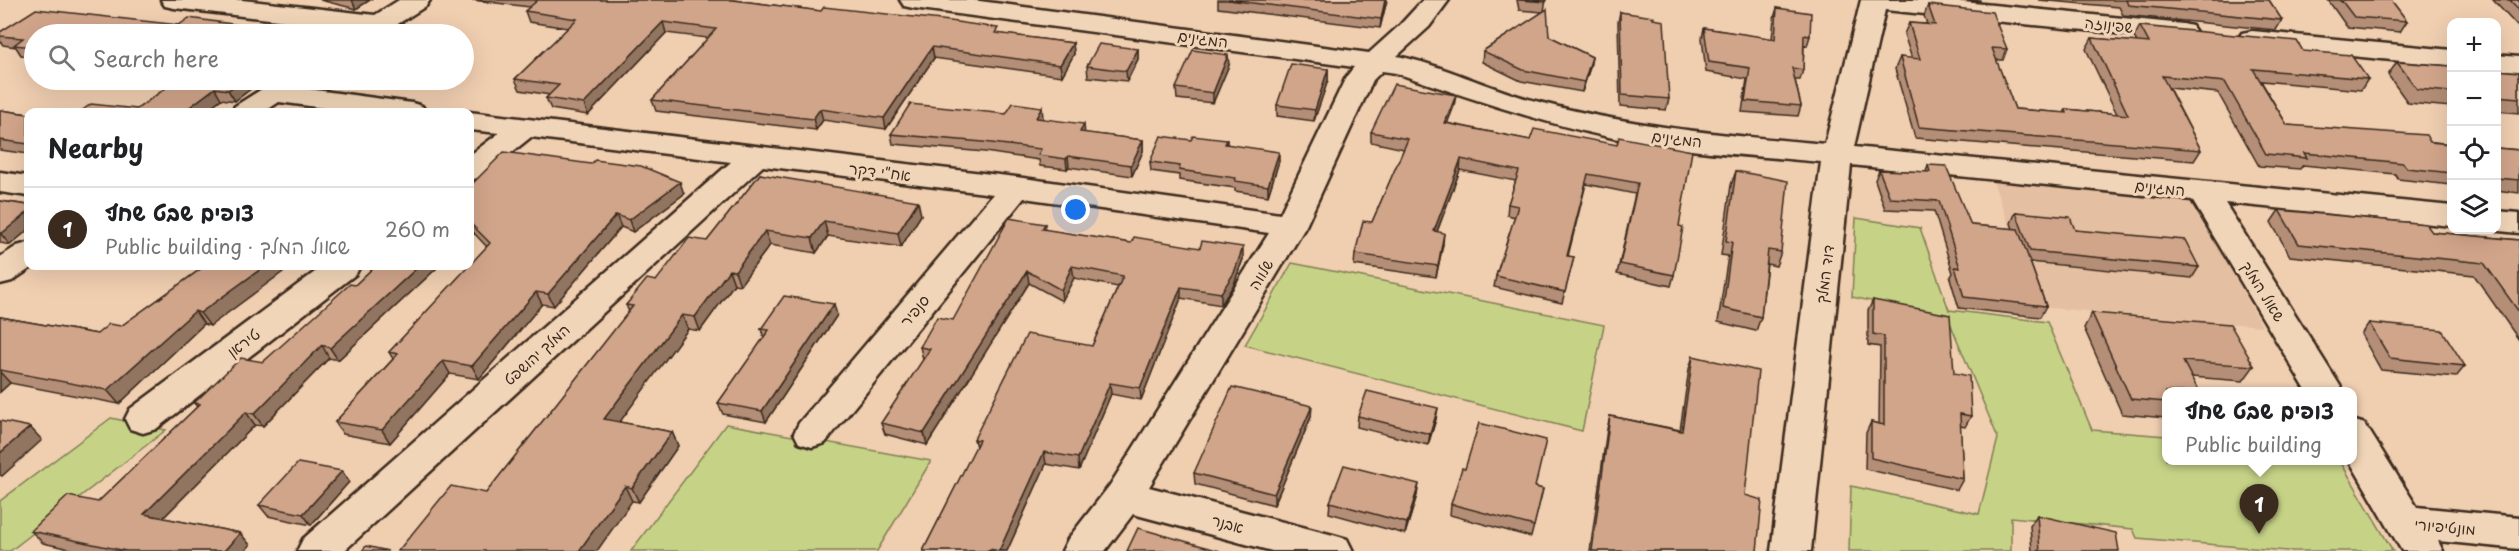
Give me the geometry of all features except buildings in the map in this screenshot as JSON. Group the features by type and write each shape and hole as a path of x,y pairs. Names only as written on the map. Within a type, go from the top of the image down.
{"street":[{"path":"174,0 338,24"},
{"path":"380,24 417,0"},
{"name":"המגינים","path":"913,0 1400,65 1521,106 1614,129 1679,140 2447,216"},
{"name":"שלווה","path":"1082,551 1124,496 1290,226 1356,85 1374,61 1402,38 1436,0"},
{"name":"שפינוזה","path":"1874,1 2447,58"},
{"name":"דוד המלך","path":"1791,551 1838,154 1874,1"},
{"path":"2501,63 2519,65"},
{"path":"251,108 279,90"},
{"path":"305,90 392,108"},
{"name":"אח\"י דקר","path":"474,122 1016,187 1290,226"},
{"path":"474,167 524,128"},
{"name":"המלך יהושפט","path":"317,551 755,157"},
{"path":"0,182 24,185"},
{"name":"סנפיר","path":"812,433 1016,187"},
{"name":"שאול המלך","path":"2202,191 2322,387"},
{"path":"2501,221 2519,223"},
{"path":"0,273 24,257"},
{"name":"טיראן","path":"143,419 339,270"},
{"path":"2357,442 2415,537"},
{"name":"אבנר","path":"1124,496 1333,551"},
{"name":"מונטיפיורי","path":"2415,537 2519,532"}],"shaded area":[{"path":"1993,182 2194,201 2262,326 2040,307"}],"green space":[{"path":"1856,218 1920,228 1949,310 2047,322 2092,430 2162,436 2162,465 2342,465 2393,551 2287,551 2137,538 2133,529 2011,517 2011,551 1849,551 1851,486 1979,514 1998,438 1948,318 1852,297"},
{"path":"1292,263 1604,325 1582,431 1245,345"},
{"path":"111,418 166,430 10,551 0,551 0,501"},
{"path":"726,424 931,461 877,551 631,551"}],"place":[{"name":"צופים שבט שחף","path":"2259,534"}]}
